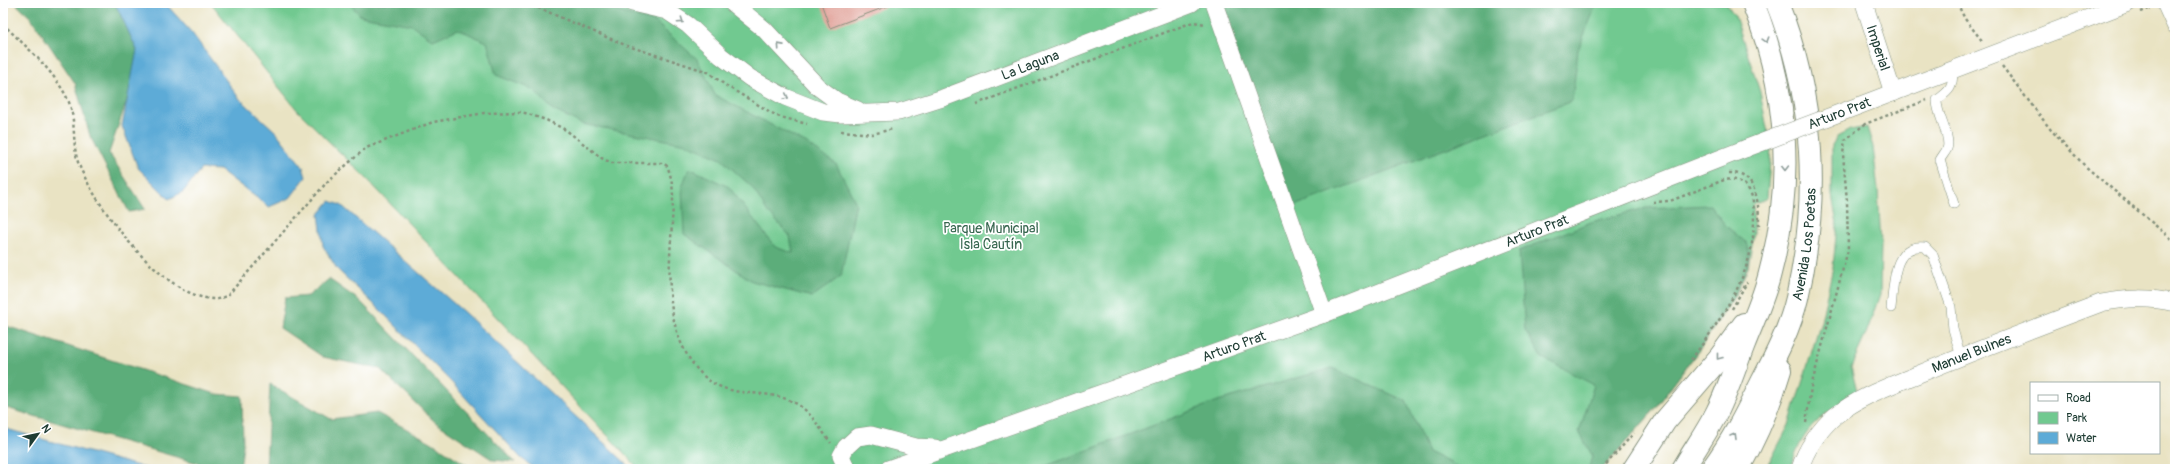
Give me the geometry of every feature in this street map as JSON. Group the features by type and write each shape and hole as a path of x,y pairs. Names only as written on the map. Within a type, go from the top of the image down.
{"main road":[{"name":"Avenida Los Poetas","path":"1683,469 1717,413 1732,378 1770,274 1781,221 1785,182 1785,150 1778,88 1762,27 1753,3"},
{"name":"Avenida Los Poetas","path":"1712,469 1738,429 1773,362 1796,299 1805,246 1809,207 1810,141 1807,107 1800,76 1777,3"},
{"path":"1738,469 1753,443 1771,400 1788,346 1796,299"},
{"path":"1634,469 1665,421 1720,357 1760,304"}],"street":[{"name":"La Laguna","path":"632,3 667,11 688,25 721,56 750,78 785,97 823,112 841,114 864,112 899,112 943,98 1192,3"},
{"name":"La Laguna","path":"732,3 764,29 818,87 837,101 864,112"},
{"path":"1214,3 1324,314"},
{"name":"Imperial","path":"1864,3 1893,93"},
{"name":"Arturo Prat","path":"888,469 942,448 1324,314 1747,148 2128,3"},
{"path":"2165,3 2175,25"},
{"name":"Manuel Bulnes","path":"1800,469 1812,444 1822,430 1835,416 1861,399 1961,357 2101,303 2125,298 2149,298 2175,303"},
{"name":"Arturo Prat","path":"844,462 846,447 857,437 871,435 916,447 942,448"}],"lane":[{"path":"1953,70 1953,85 1948,92 1937,100 1936,107 1947,138 1947,148 1940,160 1954,204"},
{"path":"1891,308 1898,262 1903,253 1910,248 1925,247 1933,255 1951,307 1953,329 1961,357"}],"path":[{"path":"527,3 625,45 708,72 725,85 777,116 815,126"},
{"path":"1956,3 1965,19 2051,130 2085,166 2175,242"},
{"path":"971,106 1192,22 1211,25"},
{"path":"3,24 49,71 68,100 73,118 75,149 78,164 91,190 118,230 151,265 187,292 204,298 216,300 228,296 328,181 366,148 433,122 489,112 522,112 561,127 603,159 612,163 663,163 667,166 673,184 669,268 670,306 679,337 691,361 706,379 728,390 786,398 798,404 815,421 844,462"},
{"path":"1806,426 1811,387 1848,250 1847,201 1843,154 1845,140 1865,124 1948,92"},
{"path":"837,131 872,134"},
{"path":"1728,174 1737,173 1748,180 1757,193 1759,236"},
{"path":"1660,203 1670,201 1724,180 1733,178 1744,183 1752,194 1754,233 1748,267 1735,295 1690,362"},
{"path":"1732,310 1740,298 1749,276"},
{"path":"1693,365 1723,322"},
{"path":"1602,469 1635,432"}],"green space":[{"path":"15,3 115,3 137,50 130,91 109,153 145,209 129,212 90,136 75,83 31,18"},
{"name":"Parque Municipal Isla Cautín","path":"211,3 1726,3 1735,16 1760,92 1771,149 1767,198 1753,204 1754,233 1748,267 1735,295 1699,350 1655,409 1602,469 639,469 368,180 298,111"},
{"path":"349,3 588,3 655,22 697,59 715,95 809,145 836,164 856,203 841,276 812,297 752,281 684,234 682,187 689,168 729,187 775,247 793,253 790,236 767,211 752,187 721,159 687,144 582,124 553,110 534,90 496,75 487,42 458,29 433,40 412,25 361,16"},
{"path":"1230,3 1597,3 1578,50 1572,101 1286,209 1219,11"},
{"path":"1867,127 1873,147 1878,190 1881,244 1880,294 1866,334 1851,367 1857,392 1815,423 1801,442 1790,469 1766,469 1789,425 1821,322 1833,267 1837,225 1832,195 1832,145 1837,137 1850,130"},
{"path":"1710,205 1726,226 1748,244 1748,267 1735,295 1699,350 1655,409 1602,469 1589,469 1592,455 1579,432 1594,385 1541,357 1525,330 1519,251 1591,222 1646,208"},
{"path":"329,279 360,301 515,462 493,460 435,422 380,369 323,357 280,328 285,298 308,296"},
{"path":"3,325 216,394 242,396 243,446 240,469 218,469 3,407"},
{"path":"1332,368 1406,401 1428,452 1463,469 1038,469 1218,401"},
{"path":"270,384 331,419 377,413 431,442 473,469 266,469"}],"water":[{"path":"115,3 165,3 192,33 239,98 276,132 303,167 306,177 290,198 269,207 220,170 201,169 183,192 169,199 138,168 122,126 137,50"},
{"path":"330,201 341,205 466,314 632,469 535,469 520,457 452,383 337,269 323,246 319,214"},
{"path":"3,428 149,469 3,469"}],"building":[{"path":"821,3 892,3 893,4 830,28"}]}
